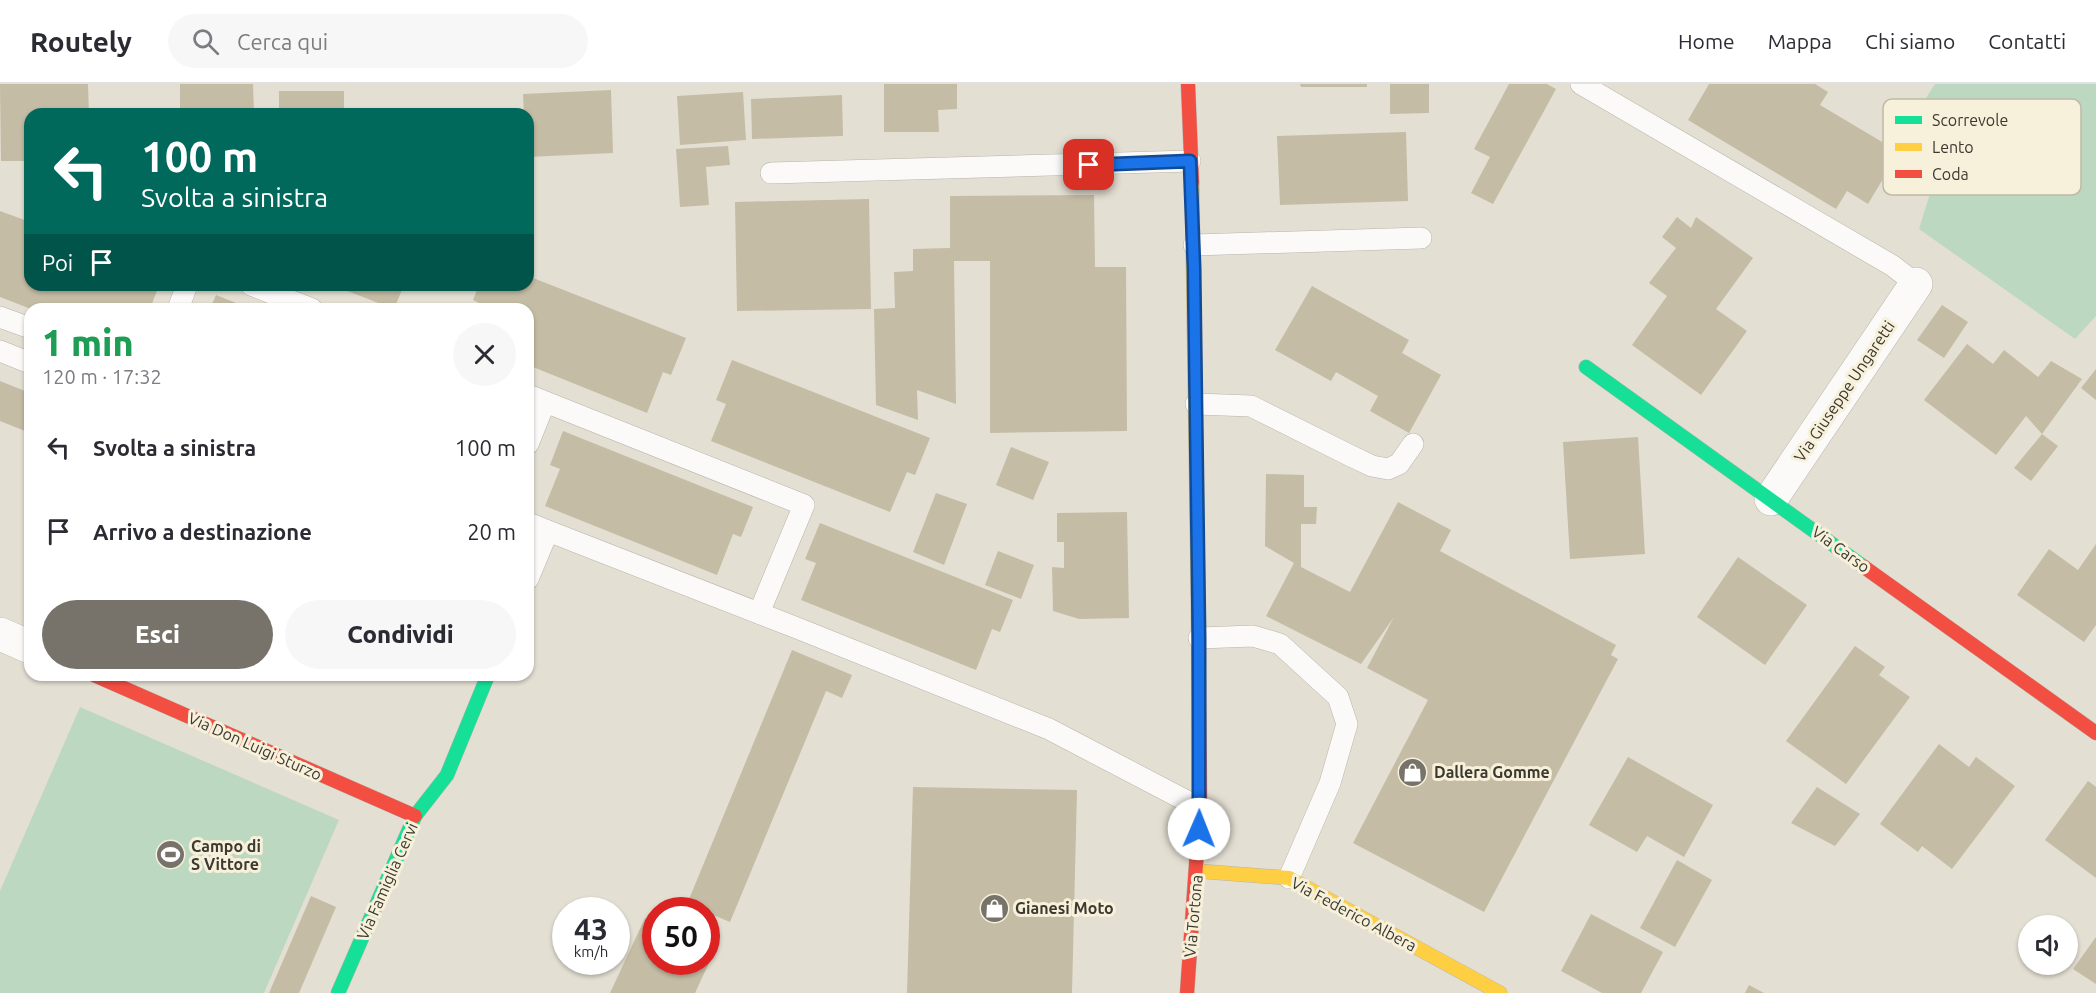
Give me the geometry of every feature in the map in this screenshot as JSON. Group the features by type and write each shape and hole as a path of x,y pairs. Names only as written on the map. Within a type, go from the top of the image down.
{"street":[{"name":"Via Tortona","path":"1187,993 1200,808 1194,245 1188,84"},
{"name":"Via Giuseppe Ungaretti","path":"1771,499 1916,284"},
{"name":"Via Carso","path":"1586,367 2096,733"},
{"path":"0,634 24,644"},
{"name":"Via Don Luigi Sturzo","path":"108,681 415,816"},
{"name":"Via Famiglia Cervi","path":"338,993 415,816 447,774 486,681"},
{"name":"Via Federico Albera","path":"1197,871 1289,878 1500,993"}],"lane":[{"path":"1581,84 1893,266 1916,284"},
{"path":"771,173 1190,161"},
{"path":"1194,245 1420,238"},
{"path":"266,291 297,303"},
{"path":"0,317 24,326"},
{"path":"0,351 24,361"},
{"path":"534,414 537,399 804,505 759,613"},
{"path":"1196,404 1251,406 1372,466 1388,469 1399,464 1413,444"},
{"path":"534,525 1049,729 1200,808"},
{"path":"534,565 548,531"},
{"path":"1199,638 1253,636 1280,644 1338,698 1347,724 1330,783 1289,878"}],"green space":[{"path":"1935,84 2096,84 2096,316 2075,339 1919,229 1930,195 2081,195 2081,99 1925,99"},
{"name":"Campo di S Vittore","path":"80,707 339,820 264,993 0,993 0,891"}],"building":[{"path":"0,84 88,84 89,108 24,108 24,161 1,161"},
{"path":"180,84 253,84 254,108 180,108"},
{"path":"884,84 957,84 957,109 938,110 939,132 884,132"},
{"path":"1300,84 1367,84 1367,87 1301,87"},
{"path":"1390,84 1429,84 1429,113 1390,114"},
{"path":"1509,84 1547,84 1556,89 1493,204 1471,193 1490,157 1474,149"},
{"path":"1709,84 1815,84 1828,92 1820,105 1883,142 1883,179 1868,204 1847,191 1836,209 1688,120"},
{"path":"611,90 613,153 534,157 534,108 524,108 523,94"},
{"path":"279,91 344,91 344,108 279,108"},
{"path":"743,92 746,140 680,145 677,96"},
{"path":"842,95 843,136 752,139 751,99"},
{"path":"1406,132 1408,201 1280,205 1277,136"},
{"path":"728,146 730,165 706,167 709,205 680,207 676,149"},
{"path":"1094,195 1095,267 1126,267 1127,431 990,433 990,261 954,261 956,404 917,390 918,420 876,405 874,309 895,308 894,272 913,271 913,249 950,248 950,196"},
{"path":"869,199 871,309 737,311 735,202"},
{"path":"0,211 24,220 24,291 157,291 152,303 24,303 24,306 0,297"},
{"path":"1677,217 1691,228 1696,217 1753,258 1716,309 1747,331 1701,395 1632,345 1667,296 1649,283 1676,248 1662,237"},
{"path":"534,278 686,338 671,375 663,372 647,413 534,367 534,303 479,303 473,300 477,291 534,291"},
{"path":"1312,286 1409,340 1402,353 1441,375 1409,433 1370,411 1378,396 1336,372 1331,381 1275,350"},
{"path":"348,291 402,291 396,303 378,303"},
{"path":"216,295 236,303 213,303"},
{"path":"1942,305 1968,322 1944,358 1917,340"},
{"path":"1967,344 1993,364 2004,350 2038,377 2051,361 2082,379 2042,434 2026,416 1996,455 1924,400"},
{"path":"732,360 930,438 915,475 907,472 890,512 711,441 726,404 716,400"},
{"path":"2096,369 2096,400 2081,388"},
{"path":"0,381 24,391 24,431 0,421"},
{"path":"563,431 753,507 741,537 733,534 717,575 545,506 560,469 550,465"},
{"path":"2042,434 2058,446 2031,481 2014,468"},
{"path":"1638,437 1645,554 1570,559 1563,442"},
{"path":"1011,447 1049,462 1033,500 996,485"},
{"path":"1266,474 1304,475 1304,507 1317,507 1316,524 1301,524 1301,567 1350,592 1398,502 1451,530 1440,551 1616,645 1611,655 1618,659 1484,912 1353,843 1428,700 1367,668 1394,617 1361,664 1266,616 1294,563 1265,546"},
{"path":"936,493 967,504 944,565 913,552"},
{"path":"1127,512 1129,618 1079,619 1053,611 1052,567 1064,568 1064,542 1057,542 1057,513"},
{"path":"820,523 1013,600 1000,632 992,629 976,670 801,600 816,563 805,559"},
{"path":"2096,544 2096,625 2084,642 2017,595 2049,549 2078,570"},
{"path":"998,551 1034,565 1021,599 985,585"},
{"path":"1738,557 1807,605 1765,665 1697,617"},
{"path":"1855,646 1885,667 1879,675 1910,697 1846,784 1786,741"},
{"path":"792,650 852,675 842,698 826,691 730,922 720,918 720,897 690,897"},
{"path":"1939,744 1969,767 1976,757 2015,786 1952,869 1922,846 1918,852 1880,824"},
{"path":"1628,757 1713,805 1684,857 1647,836 1637,852 1589,825"},
{"path":"2088,781 2096,787 2096,878 2045,840"},
{"path":"913,787 1077,790 1072,993 907,993"},
{"path":"1817,787 1860,814 1835,846 1791,823"},
{"path":"1677,860 1712,880 1675,947 1640,928"},
{"path":"311,896 336,907 299,993 269,993"},
{"path":"1591,914 1663,952 1641,993 1602,993 1561,971"},
{"path":"642,924 642,975 703,975 695,993 610,993 618,975 630,975 630,950"},
{"path":"2096,937 2096,984 2078,972 2078,962"},
{"path":"1749,985 1764,993 1745,993"}],"traffic: fast":[{"path":"1586,367 1864,567"},
{"path":"338,993 415,816 447,775 486,681"}],"traffic: slow":[{"path":"1192,182 1198,593"},
{"path":"1197,871 1289,878 1500,993"}],"traffic: jam":[{"path":"1188,84 1192,182"},
{"path":"1864,567 2096,733"},
{"path":"1187,993 1200,808 1198,593"},
{"path":"108,681 415,816"}],"place":[{"name":"Dallera Gomme","path":"1413,772"},
{"name":"Campo di S Vittore","path":"170,855"},
{"name":"Gianesi Moto","path":"994,908"}],"route":[{"path":"1089,165 1190,161 1194,268 1199,638 1199,829"}]}
